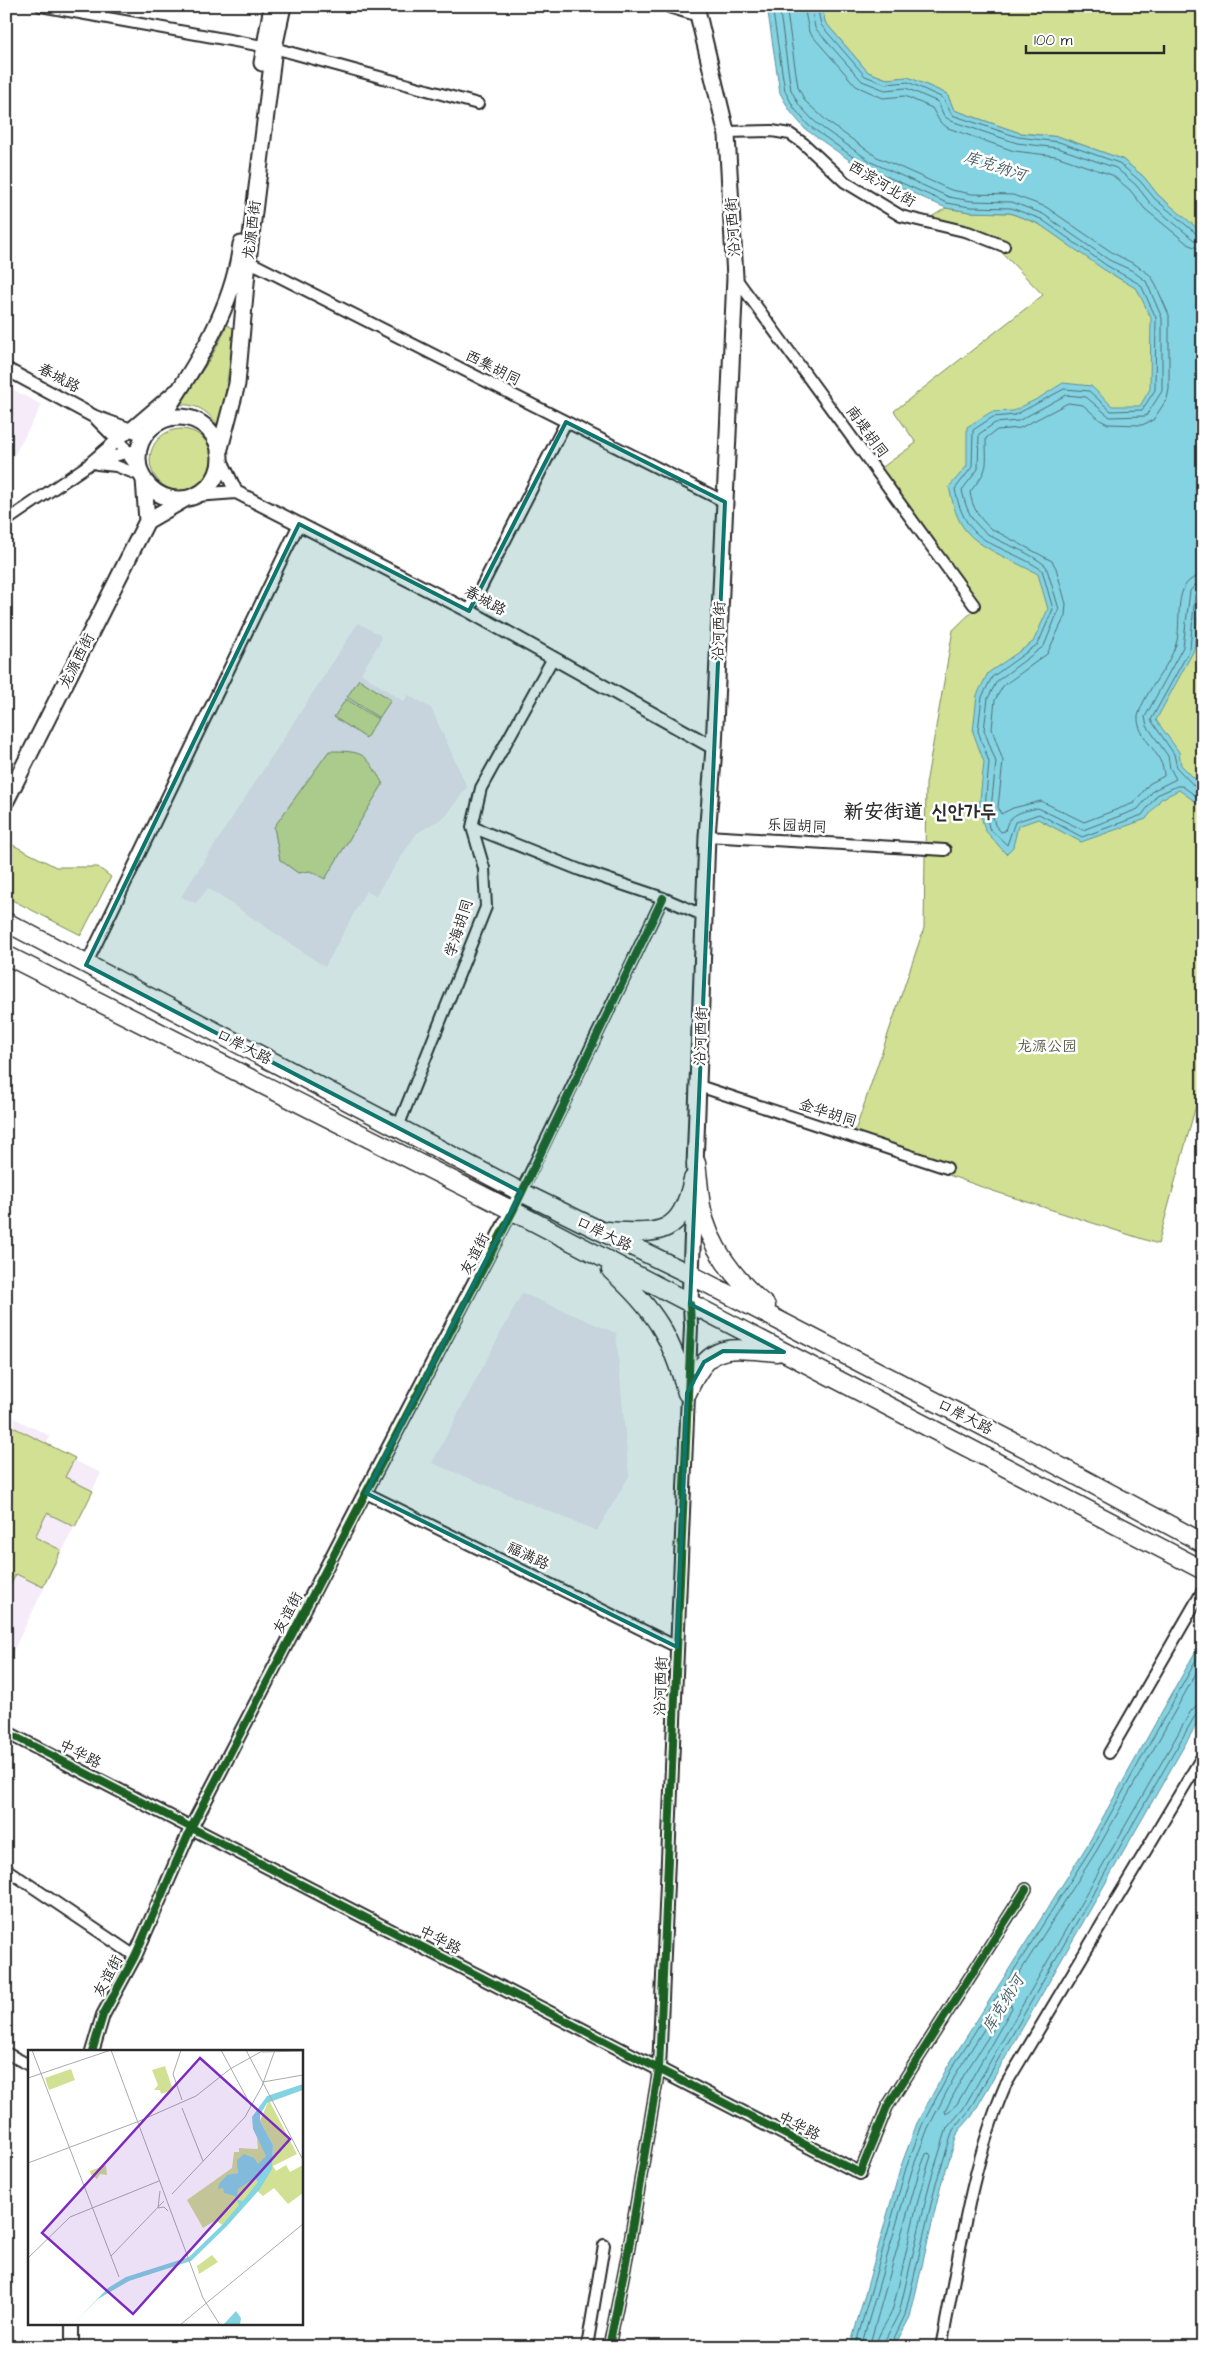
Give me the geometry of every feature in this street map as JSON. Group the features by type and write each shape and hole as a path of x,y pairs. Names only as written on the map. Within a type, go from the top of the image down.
{"highway":[{"name":"口岸大路","path":"6,922 521,1192 691,1275 794,1328 1203,1543"},
{"name":"口岸大路","path":"6,955 513,1211 1203,1570"},
{"path":"598,1231 649,1232 667,1226 683,1212 688,1202 696,1164"},
{"path":"696,1164 701,1208 712,1238 740,1283 794,1328"},
{"path":"592,1253 647,1305 670,1342 687,1393"},
{"path":"687,1393 697,1371 704,1362 724,1351 732,1349 784,1352"}],"main road":[{"name":"龙源西街","path":"220,455 237,384 272,6"},
{"name":"龙源西街","path":"158,423 185,382 224,310 239,258 269,48 283,6"},
{"name":"沿河西街","path":"690,1304 707,836 714,748 735,277 726,132 698,11"},
{"path":"184,417 197,421 208,429 216,440 220,455 218,470 213,480 191,497 147,521 141,475 133,451 139,432 171,418 184,417"},
{"path":"141,475 151,489 161,495 173,499 191,497"},
{"name":"龙源西街","path":"6,801 147,521"}],"street":[{"path":"41,6 269,48 478,104"},
{"path":"669,6 698,11"},
{"name":"西滨河北街","path":"726,132 772,130 790,134 803,143 844,182 901,216 968,232 1004,246"},
{"name":"西集胡同","path":"248,261 725,502"},
{"name":"南堤胡同","path":"735,277 974,605"},
{"name":"春城路","path":"6,369 95,417"},
{"path":"6,522 91,463 119,441 139,432 185,382"},
{"path":"95,417 139,432"},
{"path":"95,417 119,441 133,451"},
{"path":"469,611 566,422"},
{"path":"91,463 133,451"},
{"path":"191,497 236,492 220,455"},
{"path":"91,463 116,466 141,475"},
{"name":"春城路","path":"236,492 469,611 714,748"},
{"path":"86,965 299,524"},
{"name":"学海胡同","path":"398,1127 486,907 484,868 472,827 481,788 553,658"},
{"path":"472,827 580,870 663,898 705,916"},
{"name":"乐园胡同","path":"707,836 945,850"},
{"path":"521,1192 663,898"},
{"name":"金华胡同","path":"699,1086 947,1168"},
{"name":"友谊街","path":"93,2050 104,2015 134,1956 192,1826 513,1211 521,1192"},
{"name":"沿河西街","path":"659,2069 691,1326 690,1304"},
{"name":"福满路","path":"366,1493 676,1647"},
{"path":"1110,1753 1203,1590"},
{"name":"中华路","path":"6,1732 192,1826 860,2173"},
{"path":"941,2347 978,2163 990,2121 1005,2086 1203,1755"},
{"path":"6,1869 134,1956"},
{"path":"860,2173 887,2107 1026,1889"},
{"path":"6,2053 28,2064"},
{"path":"609,2347 629,2247 659,2069"},
{"path":"587,2347 604,2245"},
{"path":"72,2326 72,2347"}],"highlighted area":[{"path":"566,422 725,502 690,1304 784,1352 723,1351 704,1362 687,1393 677,1647 366,1493 521,1192 86,965 299,524 469,611"}],"shaded area":[{"path":"6,386 42,405 6,470"},
{"path":"358,623 380,635 381,640 361,673 404,702 408,695 431,708 467,787 446,816 417,833 375,896 366,891 325,967 208,888 196,903 181,897"},
{"path":"522,1293 616,1333 629,1476 597,1531 432,1463"},
{"path":"6,1414 50,1436 45,1447 101,1473 8,1661 6,1660"}],"green space":[{"path":"822,6 1203,7 1203,234 1158,195 1143,176 1122,159 1060,137 1020,133 954,110 947,94 908,77 887,79 868,72 825,22"},
{"name":"龙源公园","path":"946,208 970,212 1010,213 1039,224 1120,279 1203,304 1203,1097 1198,1098 1158,1244 993,1191 852,1140 924,928 926,784 953,630 978,606 880,469 916,443 894,411 1043,295 982,232 928,219"},
{"path":"227,325 235,329 220,428 201,409 189,405 175,405 205,367"},
{"path":"181,429 193,431 203,438 210,448 212,460 210,472 203,482 193,489 181,491 169,489 159,482 152,472 150,460 152,448 159,438 169,431"},
{"path":"359,679 391,700 379,718 347,697"},
{"path":"346,699 378,719 366,738 334,717"},
{"path":"329,751 357,753 363,756 372,766 383,784 325,879 310,871 298,873 280,860 274,827"},
{"path":"9,843 56,867 98,867 111,877 81,935 6,897 6,845"},
{"path":"11,1426 75,1458 65,1477 93,1491 75,1527 47,1513 35,1537 61,1550 43,1587 16,1574 9,1588 6,1587 6,1435"}],"water":[{"name":"库克纳河","path":"767,6 822,6 825,22 868,72 887,79 908,77 947,94 954,110 1020,133 1060,137 1122,159 1144,177 1158,195 1203,233 1203,575 1194,650 1156,720 1179,752 1181,765 1203,787 1203,807 1179,790 1161,799 1146,819 1081,842 1038,819 1018,826 1013,847 1006,854 985,830 979,809 984,762 973,732 977,695 988,673 1033,642 1048,609 1038,574 982,545 968,533 958,517 949,487 967,466 967,427 991,412 1013,411 1063,383 1091,386 1112,406 1140,406 1150,389 1151,318 1137,289 1103,269 1039,224 1010,213 970,212 946,208 868,173 805,129 790,111 780,93"},
{"name":"库克纳河","path":"1203,1638 1203,1713 972,2116 958,2132 941,2185 910,2317 894,2347 850,2347 901,2166 917,2123 948,2066 1088,1844"}],"cycle path":[{"path":"93,2050 103,2015 135,1956 192,1826 513,1211 663,898"},
{"path":"609,2347 629,2247 659,2069 691,1326 690,1304"},
{"path":"6,1732 860,2173 887,2107 1026,1889"}],"district":[{"name":"新安街道 신안가두","path":"920,812"}]}
